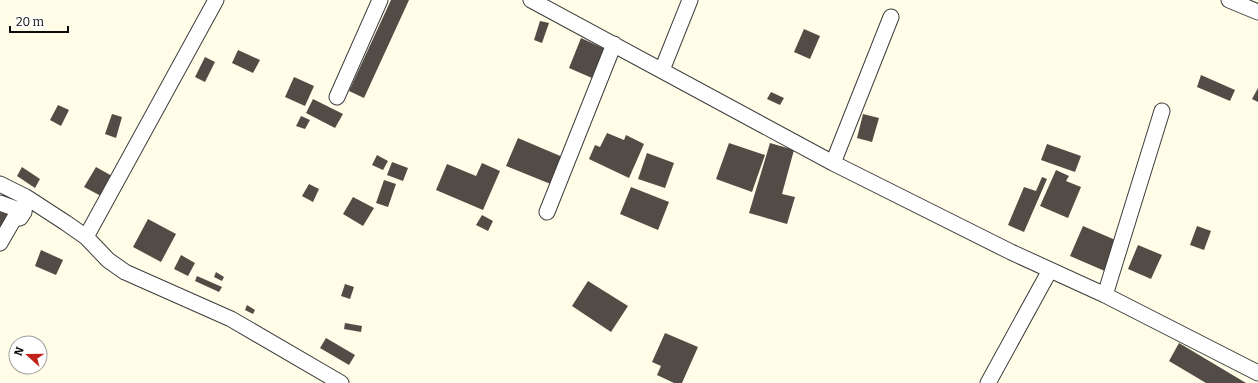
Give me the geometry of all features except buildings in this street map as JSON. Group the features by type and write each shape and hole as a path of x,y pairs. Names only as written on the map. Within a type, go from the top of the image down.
{"street":[{"path":"86,237 216,0"},
{"path":"337,97 380,0"},
{"path":"531,0 833,162 1004,248 1105,295 1258,373"},
{"path":"662,70 690,0"},
{"path":"1229,0 1258,12"},
{"path":"833,162 891,17"},
{"path":"547,212 614,44"},
{"path":"1105,295 1162,112"},
{"path":"0,184 23,203 66,222 86,237 108,260 126,272 231,319 340,383"},
{"path":"0,203 23,203"},
{"path":"0,243 23,203"},
{"path":"988,383 1050,270"}]}
